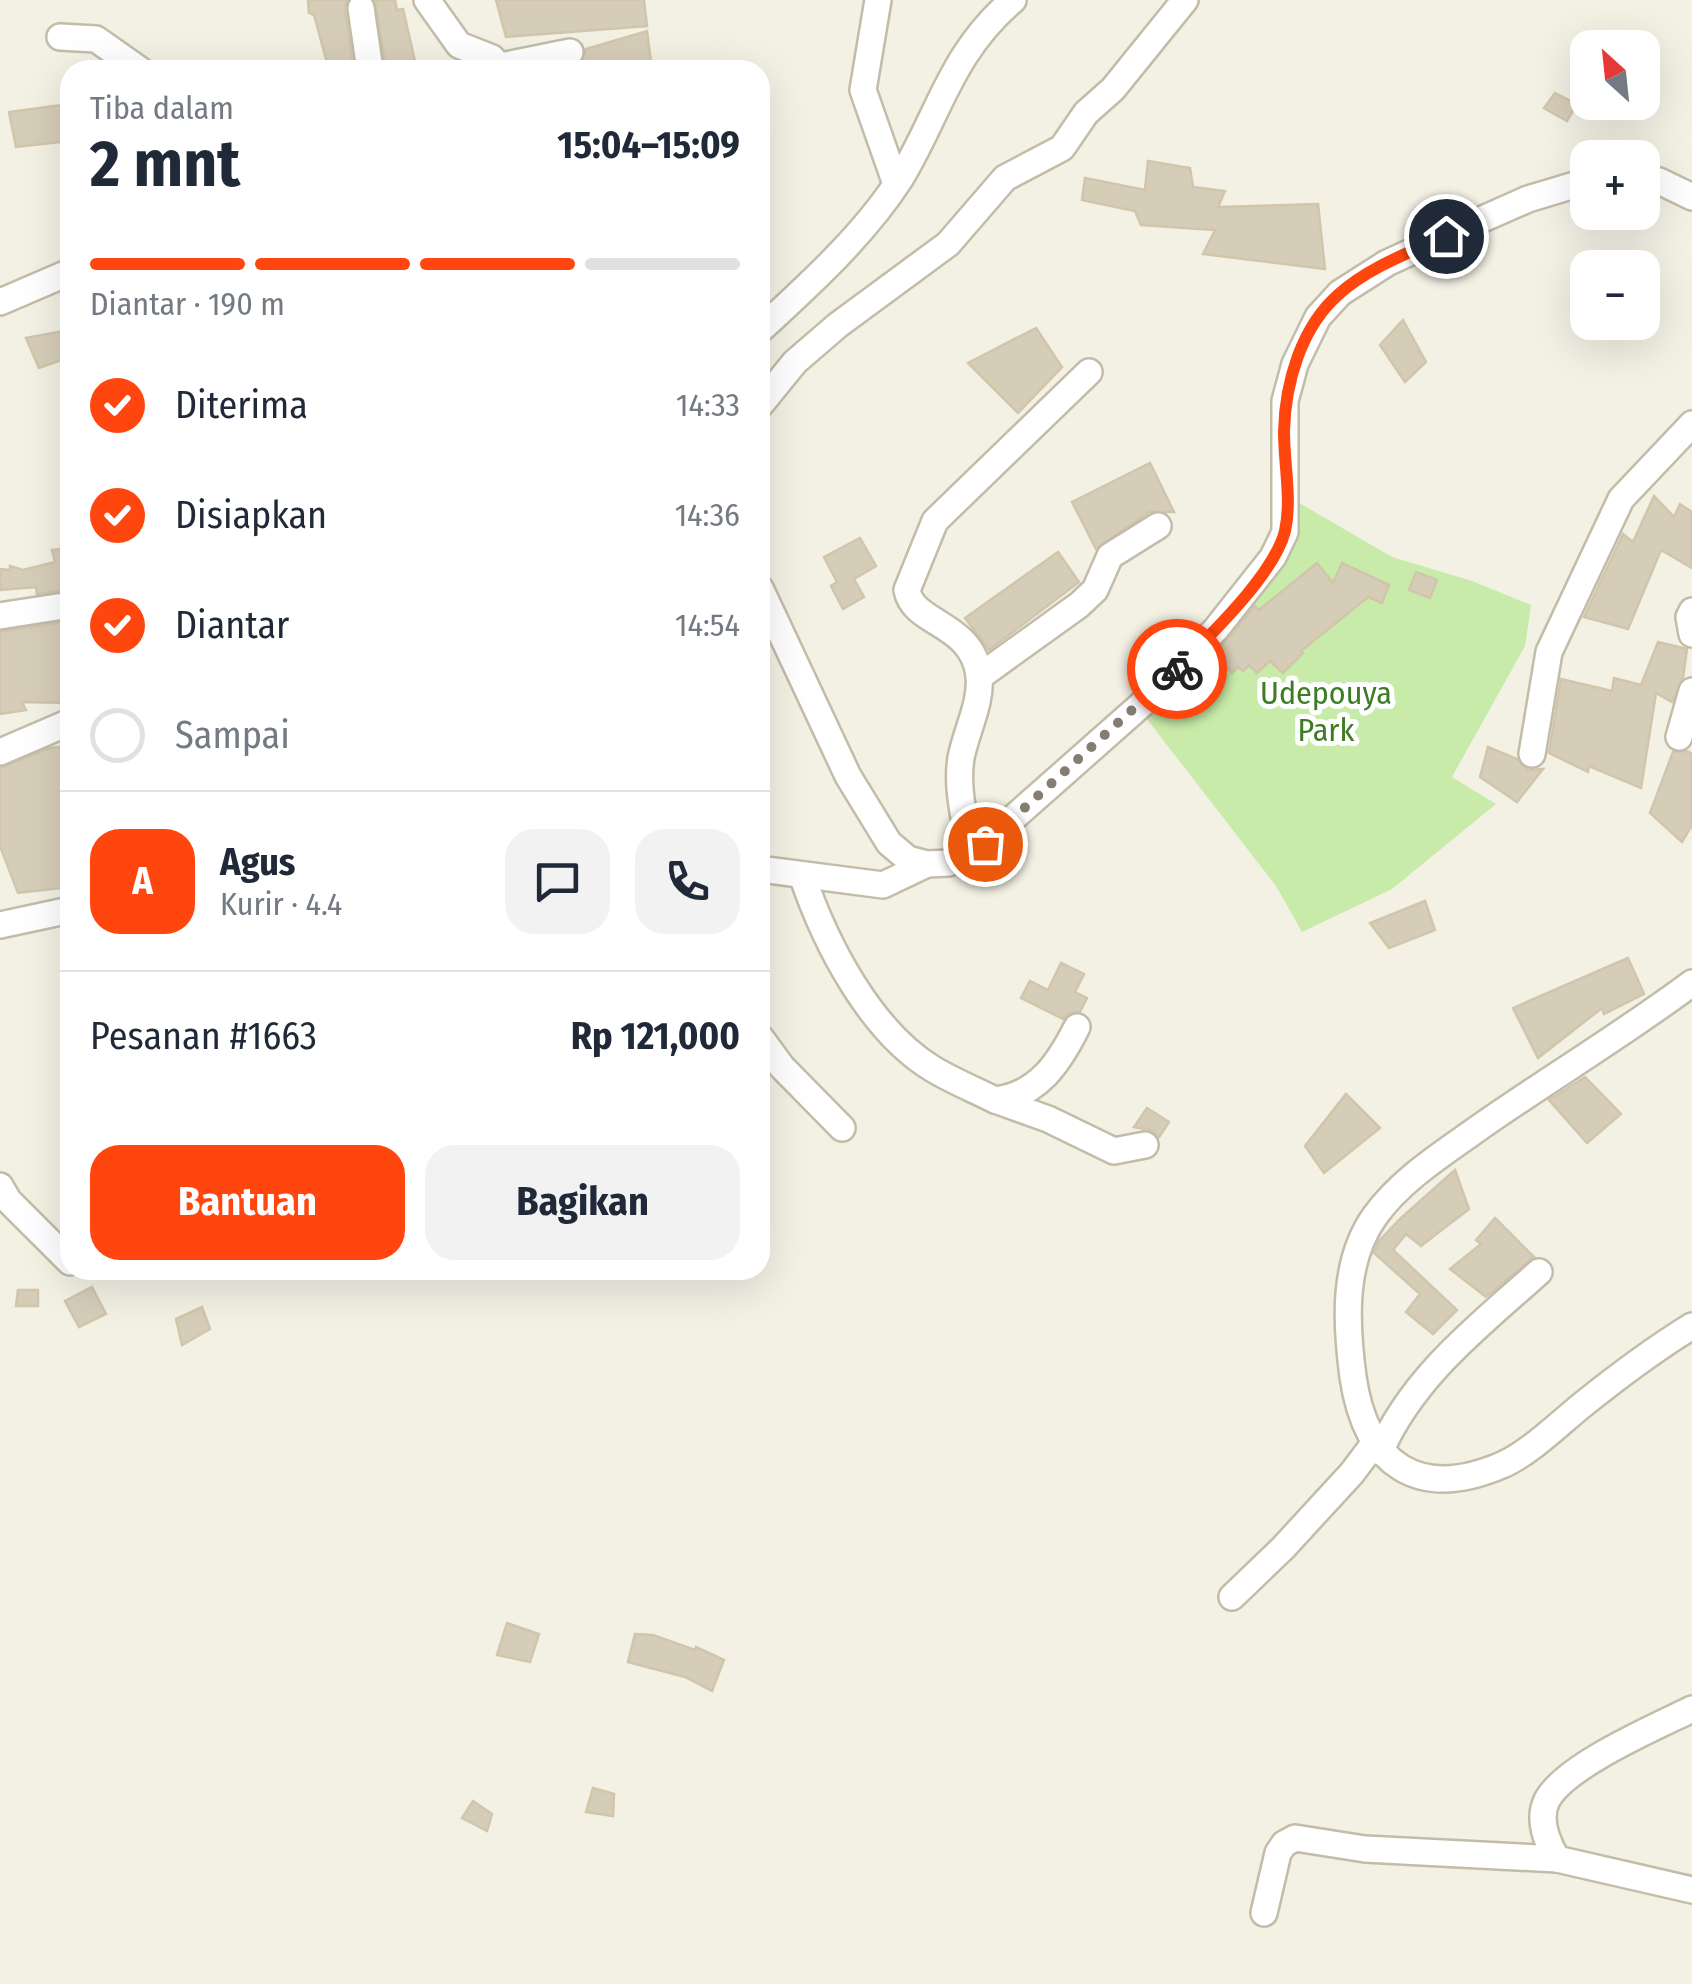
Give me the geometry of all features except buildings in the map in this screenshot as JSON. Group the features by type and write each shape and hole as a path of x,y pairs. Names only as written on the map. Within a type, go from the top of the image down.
{"street":[{"path":"427,0 460,45 494,60"},
{"path":"878,0 863,90 896,184"},
{"path":"770,320 852,239 896,184 960,58 1013,0"},
{"path":"770,394 809,350 948,244 1005,178 1062,148 1086,113 1113,89 1184,0"},
{"path":"361,8 369,60"},
{"path":"60,37 96,38 126,60"},
{"path":"536,60 570,52"},
{"path":"1660,182 1692,197"},
{"path":"770,609 848,776 890,843 908,859 926,864 949,863 985,844 1087,749 1159,689 1216,629 1274,556 1284,532 1285,401 1294,364 1318,317 1340,293 1387,263 1528,199 1570,186"},
{"path":"0,302 60,276"},
{"path":"970,850 959,784 979,677 971,648 952,630 918,610 908,599 907,590 936,521 1089,372"},
{"path":"1532,754 1549,652 1621,498 1692,424"},
{"path":"979,677 1079,605 1095,590 1110,556 1158,526"},
{"path":"0,616 60,607"},
{"path":"1692,611 1692,634"},
{"path":"1680,737 1692,691"},
{"path":"0,752 60,726"},
{"path":"770,870 882,885 926,864"},
{"path":"802,875 822,928 870,1012 931,1068 1114,1151 1145,1145"},
{"path":"0,926 60,912"},
{"path":"1692,983 1622,1035 1536,1087 1448,1150 1408,1182 1375,1216 1356,1251 1348,1294 1348,1340 1356,1398 1378,1447 1409,1475 1458,1478 1505,1464 1692,1326"},
{"path":"995,1100 1007,1099 1037,1084 1056,1066 1077,1027"},
{"path":"770,1053 842,1128"},
{"path":"0,1186 8,1200 60,1252"},
{"path":"1232,1597 1378,1447 1415,1388 1539,1272"},
{"path":"1557,1859 1542,1819 1547,1800 1559,1786 1591,1762 1692,1709"},
{"path":"1264,1913 1278,1853 1295,1838 1365,1848 1557,1859 1692,1890"}],"green space":[{"name":"Udepouya Park","path":"1294,500 1392,557 1472,581 1531,605 1525,646 1452,777 1496,804 1392,889 1302,932 1276,886 1143,714 1248,586"}],"way so far":[{"path":"985,844 1177,669"}],"route":[{"path":"1177,669 1247,593 1274,556 1284,532 1285,401 1294,364 1318,317 1340,293 1387,263 1446,236"}]}
